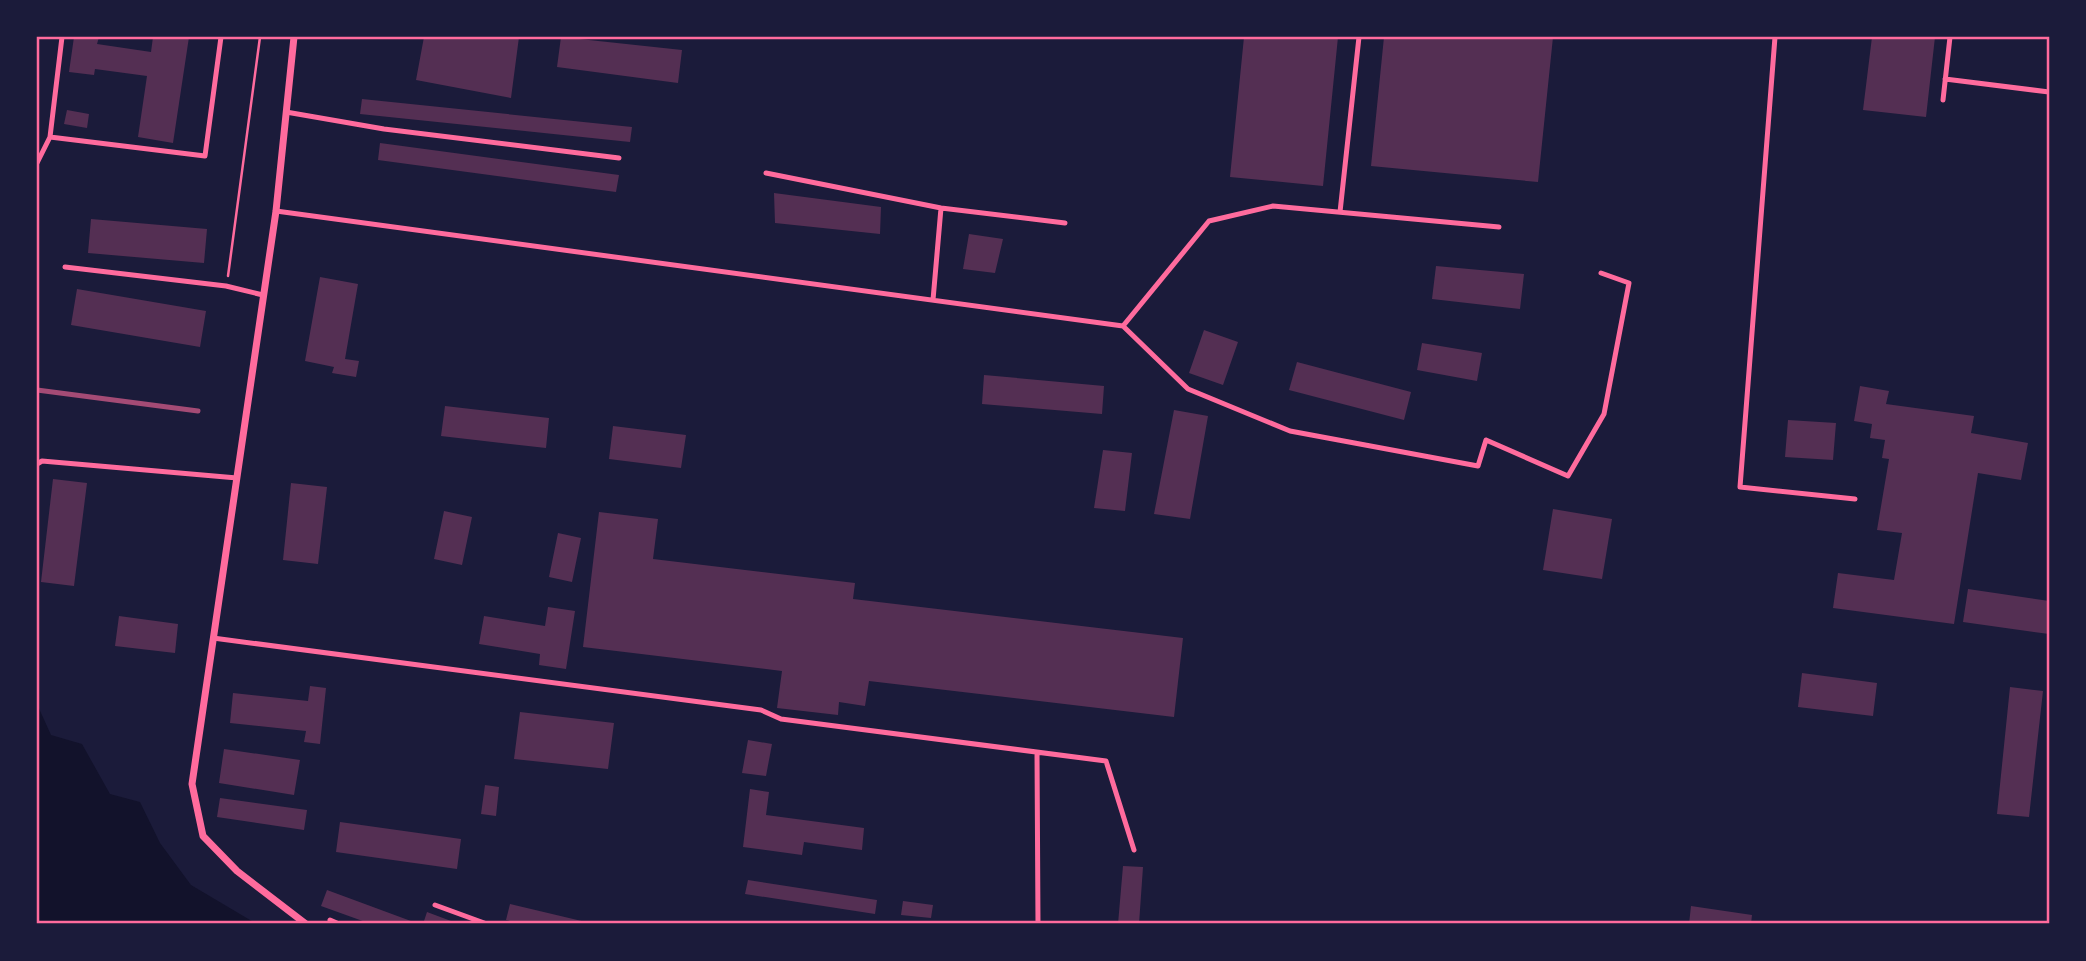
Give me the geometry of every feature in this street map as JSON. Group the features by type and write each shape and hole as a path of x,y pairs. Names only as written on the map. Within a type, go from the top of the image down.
{"street":[{"path":"294,37 276,211 192,785 203,836 237,871 306,924"}],"lane":[{"path":"37,163 50,137 62,37"},
{"path":"50,137 205,156 221,37"},
{"path":"1340,212 1359,37"},
{"path":"1775,37 1740,487 1855,499"},
{"path":"1943,100 1950,37"},
{"path":"1945,79 2049,92"},
{"path":"286,112 384,129 619,158"},
{"path":"766,173 941,208 1065,223"},
{"path":"1123,327 1209,221 1273,206 1499,227"},
{"path":"933,300 941,208"},
{"path":"276,211 1123,327 1188,389 1290,431 1478,466 1486,440 1568,476 1604,414 1629,283 1601,273"},
{"path":"65,267 226,286 263,295"},
{"path":"37,464 43,461 237,478"},
{"path":"213,638 761,710 781,719 1106,761 1134,850"},
{"path":"1037,752 1038,924"},
{"path":"435,905 487,924"},
{"path":"330,920 340,924"}],"path":[{"path":"226,286 260,37"}],"shaded area":[{"path":"37,704 51,735 82,744 110,794 140,802 160,843 191,885 257,924 37,924"}],"building":[{"path":"74,37 99,37 97,44 151,52 153,37 189,37 173,143 138,137 147,76 95,69 94,75 69,72"},
{"path":"424,37 519,37 511,98 416,80"},
{"path":"561,37 682,50 678,83 557,67"},
{"path":"1244,37 1338,37 1323,186 1230,177"},
{"path":"1384,37 1553,37 1538,182 1371,166"},
{"path":"1872,37 1935,37 1926,117 1863,110"},
{"path":"362,99 632,127 630,142 360,114"},
{"path":"67,110 89,114 87,128 64,124"},
{"path":"380,143 619,175 616,192 378,160"},
{"path":"774,193 881,207 880,234 775,223"},
{"path":"91,219 207,229 204,263 88,253"},
{"path":"969,234 1003,239 995,273 963,269"},
{"path":"1436,266 1524,274 1520,309 1432,299"},
{"path":"320,277 358,284 345,359 359,361 356,377 332,373 334,367 305,361"},
{"path":"77,289 206,311 200,347 71,325"},
{"path":"1204,330 1238,342 1223,385 1189,373"},
{"path":"1422,343 1482,353 1477,381 1417,370"},
{"path":"1297,362 1411,392 1404,420 1289,390"},
{"path":"984,375 1104,386 1102,414 982,404"},
{"path":"1860,386 1889,391 1886,404 1974,416 1971,433 2028,443 2021,480 1978,473 1954,624 1833,608 1838,573 1894,580 1902,533 1877,530 1889,459 1882,458 1885,440 1870,438 1872,424 1854,421"},
{"path":"445,406 549,418 546,448 441,436"},
{"path":"1174,410 1208,416 1190,519 1154,514"},
{"path":"1788,420 1836,423 1833,460 1785,457"},
{"path":"613,426 686,435 681,468 609,459"},
{"path":"1103,450 1132,453 1125,511 1094,508"},
{"path":"53,479 87,483 74,586 41,582"},
{"path":"291,483 327,487 318,564 283,560"},
{"path":"1553,509 1612,519 1602,579 1543,570"},
{"path":"444,511 472,517 462,565 434,559"},
{"path":"599,512 658,519 653,559 855,583 853,599 1183,638 1174,717 869,681 865,706 839,702 838,715 777,708 782,671 583,647"},
{"path":"558,533 581,538 572,582 549,577"},
{"path":"1968,589 2049,601 2049,634 1963,622"},
{"path":"548,607 575,611 566,669 539,665 540,654 479,644 484,616 545,626"},
{"path":"119,616 178,624 175,653 115,646"},
{"path":"1802,673 1877,683 1873,716 1798,707"},
{"path":"310,686 326,688 320,744 304,742 306,731 230,723 233,693 308,701"},
{"path":"2010,687 2043,691 2029,817 1997,814"},
{"path":"520,712 614,723 608,769 514,759"},
{"path":"748,740 772,744 766,776 742,773"},
{"path":"224,749 300,760 294,795 219,783"},
{"path":"485,785 499,787 496,816 481,814"},
{"path":"750,789 769,792 766,815 864,828 862,850 804,842 802,855 743,847"},
{"path":"220,798 307,810 304,830 217,817"},
{"path":"340,822 461,839 457,869 336,852"},
{"path":"1123,866 1143,867 1139,924 1118,924"},
{"path":"748,880 877,900 875,914 745,894"},
{"path":"327,890 419,924 371,924 321,906"},
{"path":"903,901 933,905 931,918 901,915"},
{"path":"510,904 590,924 525,924 506,920"},
{"path":"1691,906 1752,915 1751,924 1689,924"},
{"path":"427,912 459,924 423,924"}],"railway":[{"path":"37,390 198,411"}]}
